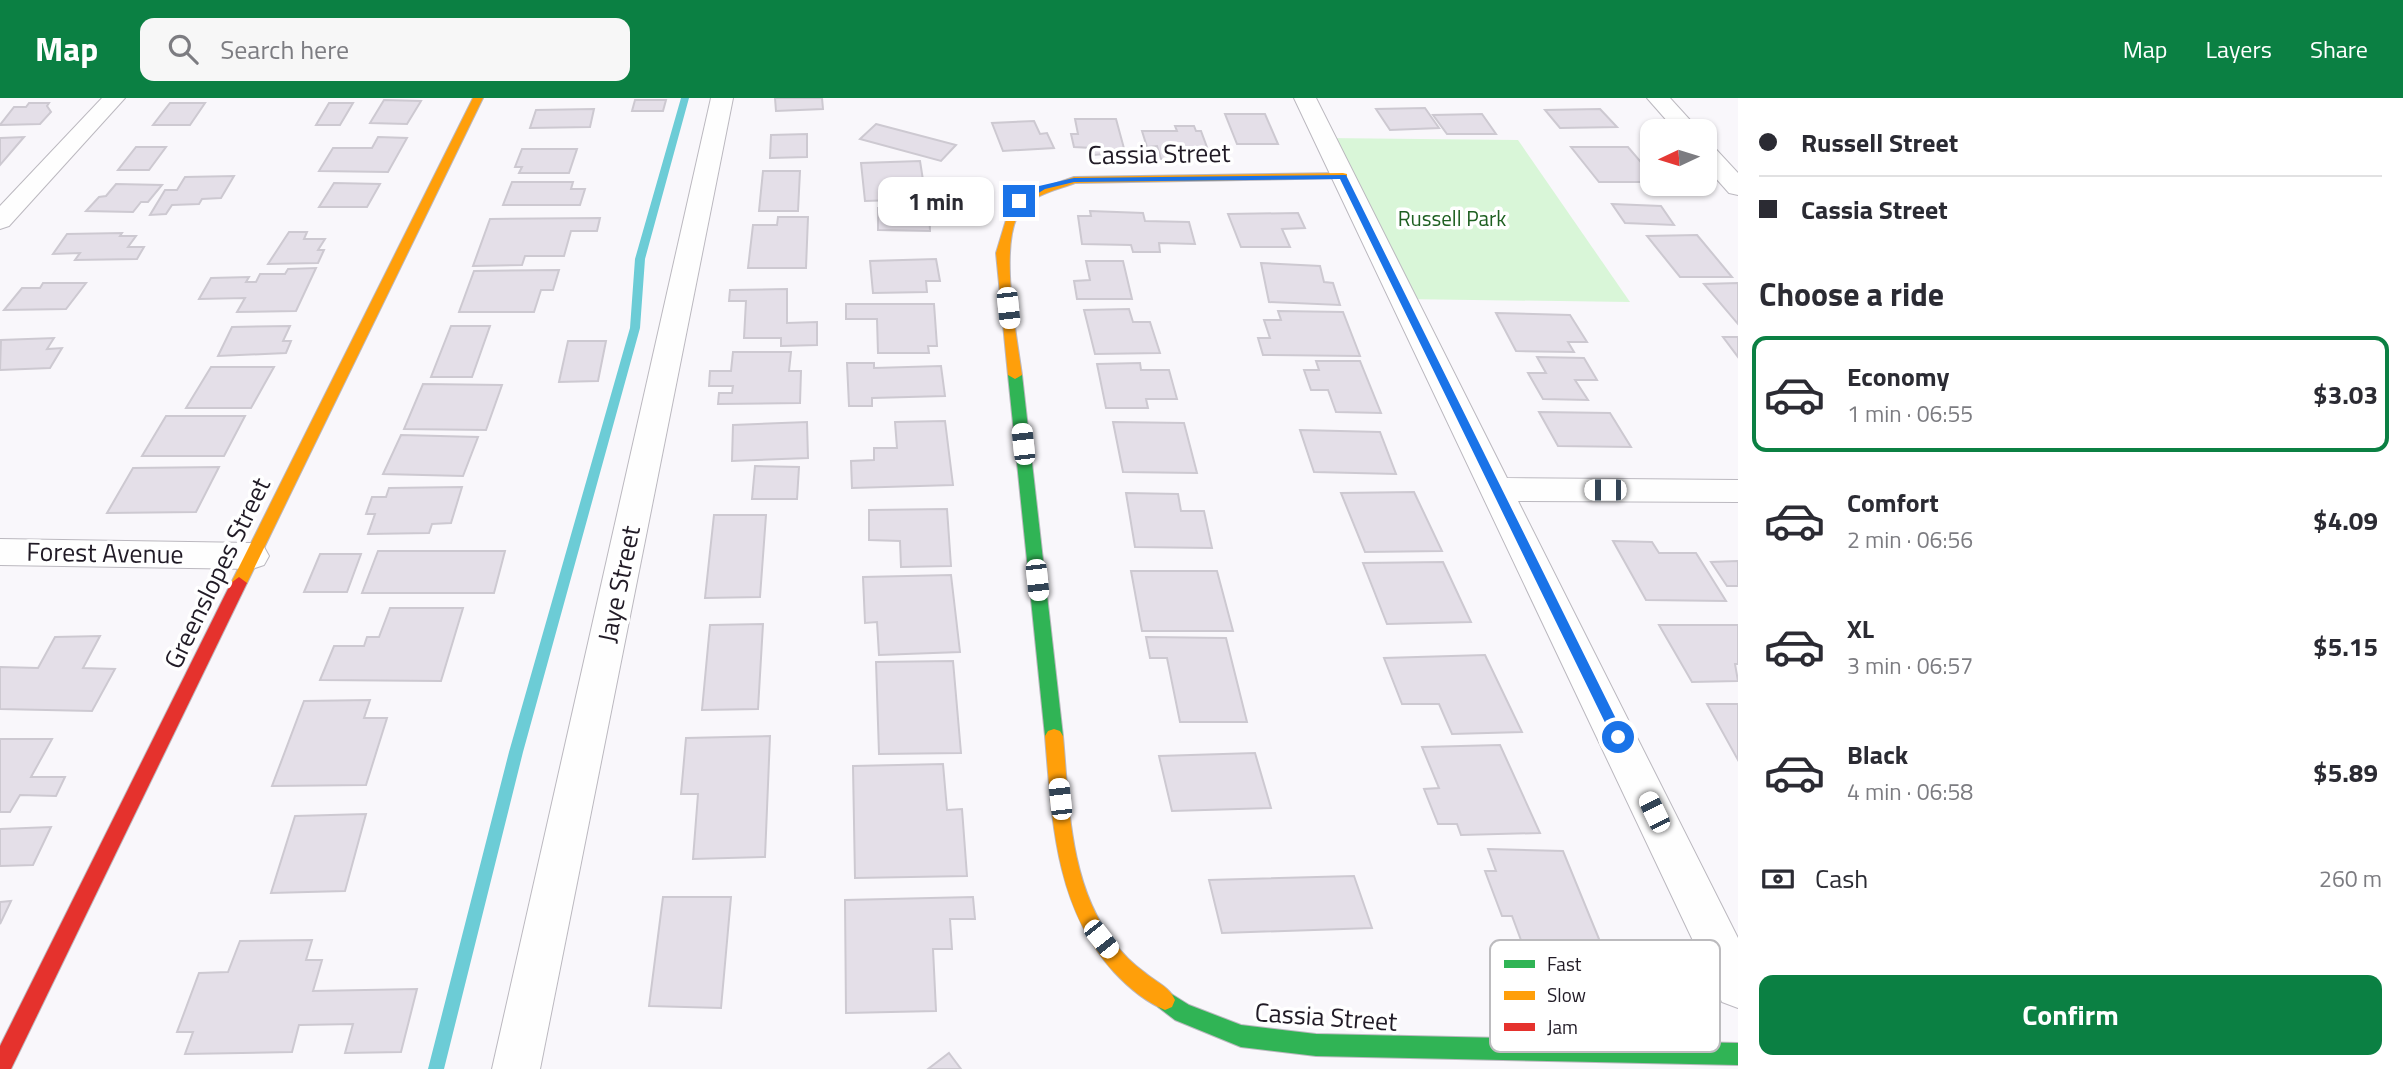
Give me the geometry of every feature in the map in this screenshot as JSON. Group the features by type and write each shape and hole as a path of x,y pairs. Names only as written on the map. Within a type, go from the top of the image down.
{"street":[{"path":"0,221 114,98"},
{"name":"Greenslopes Street","path":"0,1069 478,98"},
{"name":"Jaye Street","path":"516,1069 722,98"},
{"path":"1305,98 1716,940"},
{"path":"1658,98 1677,119"},
{"path":"1717,165 1738,188"},
{"name":"Cassia Street","path":"1343,176 1074,180 1042,187 1019,201 1006,225 1002,253 1066,853 1089,923 1125,970 1182,1013 1241,1036 1315,1045 1490,1049"},
{"path":"1498,489 1738,491"},
{"name":"Forest Avenue","path":"0,552 252,556"},
{"path":"1720,949 1738,986"},
{"name":"Cassia Street","path":"1644,1052 1738,1054"}],"green space":[{"name":"Russell Park","path":"1325,138 1518,140 1630,302 1402,299"}],"building":[{"path":"775,98 822,98 823,109 776,111"},
{"path":"384,100 421,101 407,124 370,123"},
{"path":"635,100 666,100 663,111 632,111"},
{"path":"29,103 49,103 47,106 51,112 40,124 0,125 14,107 26,107"},
{"path":"170,103 205,103 190,125 153,125"},
{"path":"329,103 353,103 340,125 316,125"},
{"path":"1425,108 1439,128 1390,130 1376,109"},
{"path":"594,109 590,127 530,128 536,110"},
{"path":"1600,109 1617,127 1560,128 1545,110"},
{"path":"1225,114 1265,114 1278,144 1237,144"},
{"path":"1482,114 1496,134 1447,134 1433,115"},
{"path":"1075,119 1116,119 1125,152 1094,155 1092,148 1074,147 1071,134 1078,134"},
{"path":"1034,121 1040,134 1047,133 1054,148 1003,151 992,123"},
{"path":"876,124 956,145 941,161 860,139"},
{"path":"1175,126 1194,126 1196,131 1201,131 1208,150 1176,150 1180,159 1161,159 1157,146 1147,147 1142,131 1177,131"},
{"path":"807,134 807,157 770,158 771,135"},
{"path":"24,137 0,165 0,138"},
{"path":"378,137 407,138 388,172 319,171 333,148 372,148"},
{"path":"136,147 166,147 149,170 118,170"},
{"path":"1571,147 1628,147 1640,161 1640,182 1599,182"},
{"path":"522,149 577,149 569,173 519,173 522,167 515,167"},
{"path":"920,161 926,199 865,201 861,163"},
{"path":"763,171 800,171 798,211 759,211"},
{"path":"234,176 221,198 202,199 199,204 172,205 166,214 150,215 165,190 177,190 185,177"},
{"path":"512,182 573,182 571,189 585,189 580,205 503,205"},
{"path":"334,183 380,184 367,207 319,207"},
{"path":"116,184 162,185 148,202 141,202 133,212 86,211 99,197 106,196"},
{"path":"1612,204 1661,206 1674,225 1625,223"},
{"path":"878,208 929,209 930,231 878,230"},
{"path":"1090,211 1143,213 1145,221 1189,222 1195,244 1159,243 1160,252 1133,252 1131,245 1082,244 1078,216 1091,216"},
{"path":"1298,213 1305,228 1282,229 1290,247 1241,247 1228,214"},
{"path":"778,217 808,217 806,268 748,268 753,225 777,225"},
{"path":"600,218 597,231 571,231 564,256 525,256 522,265 473,266 490,219"},
{"path":"289,232 307,232 304,239 325,239 318,250 324,250 318,263 268,264"},
{"path":"122,233 120,236 136,236 128,247 144,247 137,259 75,260 80,253 53,254 67,234"},
{"path":"1697,235 1732,277 1680,277 1647,236"},
{"path":"936,259 940,281 926,281 927,292 873,293 870,261"},
{"path":"1086,261 1123,261 1132,299 1077,299 1074,281 1090,280"},
{"path":"1261,263 1320,266 1324,282 1333,283 1340,305 1269,302"},
{"path":"316,268 296,311 237,312 245,298 199,299 211,278 249,277 246,282 256,282 260,274 285,274 288,269"},
{"path":"559,270 553,290 541,290 534,312 459,312 474,271"},
{"path":"43,283 86,283 66,309 4,310 22,288 40,288"},
{"path":"1738,283 1738,324 1704,284"},
{"path":"787,289 787,323 817,322 817,345 781,346 781,338 744,338 746,301 729,301 730,290"},
{"path":"846,304 934,304 937,346 928,346 929,353 878,353 877,319 846,319"},
{"path":"1129,309 1133,322 1150,322 1160,353 1095,354 1084,310"},
{"path":"1278,311 1343,312 1360,356 1263,355 1258,338 1270,338 1264,320 1281,320"},
{"path":"1496,313 1570,315 1587,342 1568,342 1574,352 1516,351"},
{"path":"290,326 283,341 291,341 286,353 218,356 232,327"},
{"path":"451,326 490,326 472,377 431,377"},
{"path":"1723,337 1738,337 1738,357"},
{"path":"54,338 47,349 62,348 50,368 0,370 1,340"},
{"path":"568,341 606,341 598,381 559,382"},
{"path":"733,352 791,352 789,371 801,371 800,403 718,404 719,393 732,393 733,386 709,386 710,371 731,371"},
{"path":"1537,357 1584,358 1597,380 1575,380 1588,400 1543,399 1528,373 1546,373"},
{"path":"1316,361 1360,361 1381,413 1336,412 1328,390 1311,390 1304,370 1319,370"},
{"path":"847,363 874,363 874,368 941,366 945,396 872,398 872,406 849,406"},
{"path":"1140,363 1141,370 1169,370 1177,399 1146,399 1148,408 1106,408 1097,364"},
{"path":"211,367 274,367 251,408 186,408"},
{"path":"423,384 502,385 486,430 404,429"},
{"path":"1539,412 1610,413 1631,447 1558,446"},
{"path":"166,416 245,416 224,456 142,456"},
{"path":"945,421 953,485 852,488 851,461 874,460 874,448 897,448 895,422"},
{"path":"807,422 808,458 732,461 733,425"},
{"path":"1113,422 1184,423 1197,473 1123,472"},
{"path":"1300,430 1380,432 1396,474 1314,472"},
{"path":"401,435 478,437 463,476 383,474"},
{"path":"755,466 799,467 797,499 752,499"},
{"path":"219,467 196,512 107,513 133,468"},
{"path":"462,487 451,523 432,524 429,533 368,534 375,514 366,514 372,497 386,497 389,488"},
{"path":"1414,492 1442,551 1365,552 1341,493"},
{"path":"1126,493 1178,494 1181,511 1204,511 1212,548 1135,547"},
{"path":"947,509 951,566 901,567 900,541 869,540 869,510"},
{"path":"714,515 766,515 760,597 705,598"},
{"path":"1613,541 1652,542 1659,553 1696,553 1726,601 1646,600"},
{"path":"378,551 505,551 494,593 362,593"},
{"path":"320,554 361,554 347,592 304,592"},
{"path":"1738,561 1738,586 1727,586 1711,562"},
{"path":"1443,562 1471,622 1387,624 1363,563"},
{"path":"1131,571 1217,571 1233,631 1142,631"},
{"path":"951,575 960,652 879,655 877,622 865,623 863,577"},
{"path":"390,608 463,608 441,681 320,680 334,646 364,646 367,637 379,637"},
{"path":"763,624 758,709 702,710 710,625"},
{"path":"1659,625 1738,625 1738,664 1735,664 1738,681 1692,682"},
{"path":"100,636 83,668 115,669 92,711 0,709 0,667 38,668 55,637"},
{"path":"1146,637 1226,638 1247,722 1180,722 1167,658 1150,658"},
{"path":"1485,655 1522,732 1452,734 1439,704 1402,704 1384,658"},
{"path":"953,661 961,753 879,754 876,662"},
{"path":"370,700 364,718 387,718 366,785 272,786 304,701"},
{"path":"1707,704 1738,704 1738,760"},
{"path":"770,736 765,857 693,859 698,794 681,794 686,738"},
{"path":"0,739 52,739 31,777 65,777 56,796 20,795 10,812 0,812"},
{"path":"1500,745 1540,833 1461,835 1457,824 1438,824 1424,789 1439,788 1422,747"},
{"path":"1255,753 1271,808 1172,811 1159,756"},
{"path":"943,764 947,810 962,809 967,876 855,878 853,766"},
{"path":"366,814 345,891 271,893 295,816"},
{"path":"51,827 33,865 0,866 0,829"},
{"path":"1488,849 1563,851 1599,940 1521,940 1512,916 1502,916 1485,871 1496,871"},
{"path":"1354,876 1372,928 1222,933 1209,880"},
{"path":"663,897 731,897 721,1008 649,1006"},
{"path":"973,897 975,919 950,919 952,949 933,949 936,1011 846,1013 845,900"},
{"path":"11,901 0,924 0,902"},
{"path":"312,940 306,960 322,960 313,991 417,989 401,1052 345,1053 353,1024 299,1025 292,1052 185,1054 193,1032 177,1032 199,973 228,972 240,941"},
{"path":"949,1053 961,1069 928,1069"}],"waterway":[{"path":"436,1069 516,752 635,328 640,259 685,98"}],"traffic: fast":[{"path":"1015,375 1054,736"},
{"path":"1165,1000 1182,1013 1241,1036 1316,1045 1490,1049"},
{"path":"1644,1052 1738,1054"}],"traffic: slow":[{"path":"239,583 478,98"},
{"path":"1015,375 1002,253 1015,210 1032,195 1074,180 1343,176"},
{"path":"1054,736 1063,830 1069,862 1089,921 1106,948 1127,971 1165,1000"}],"traffic: jam":[{"path":"0,1069 239,583"}],"route":[{"path":"1019,201 1042,187 1074,180 1343,176 1618,737"}]}
